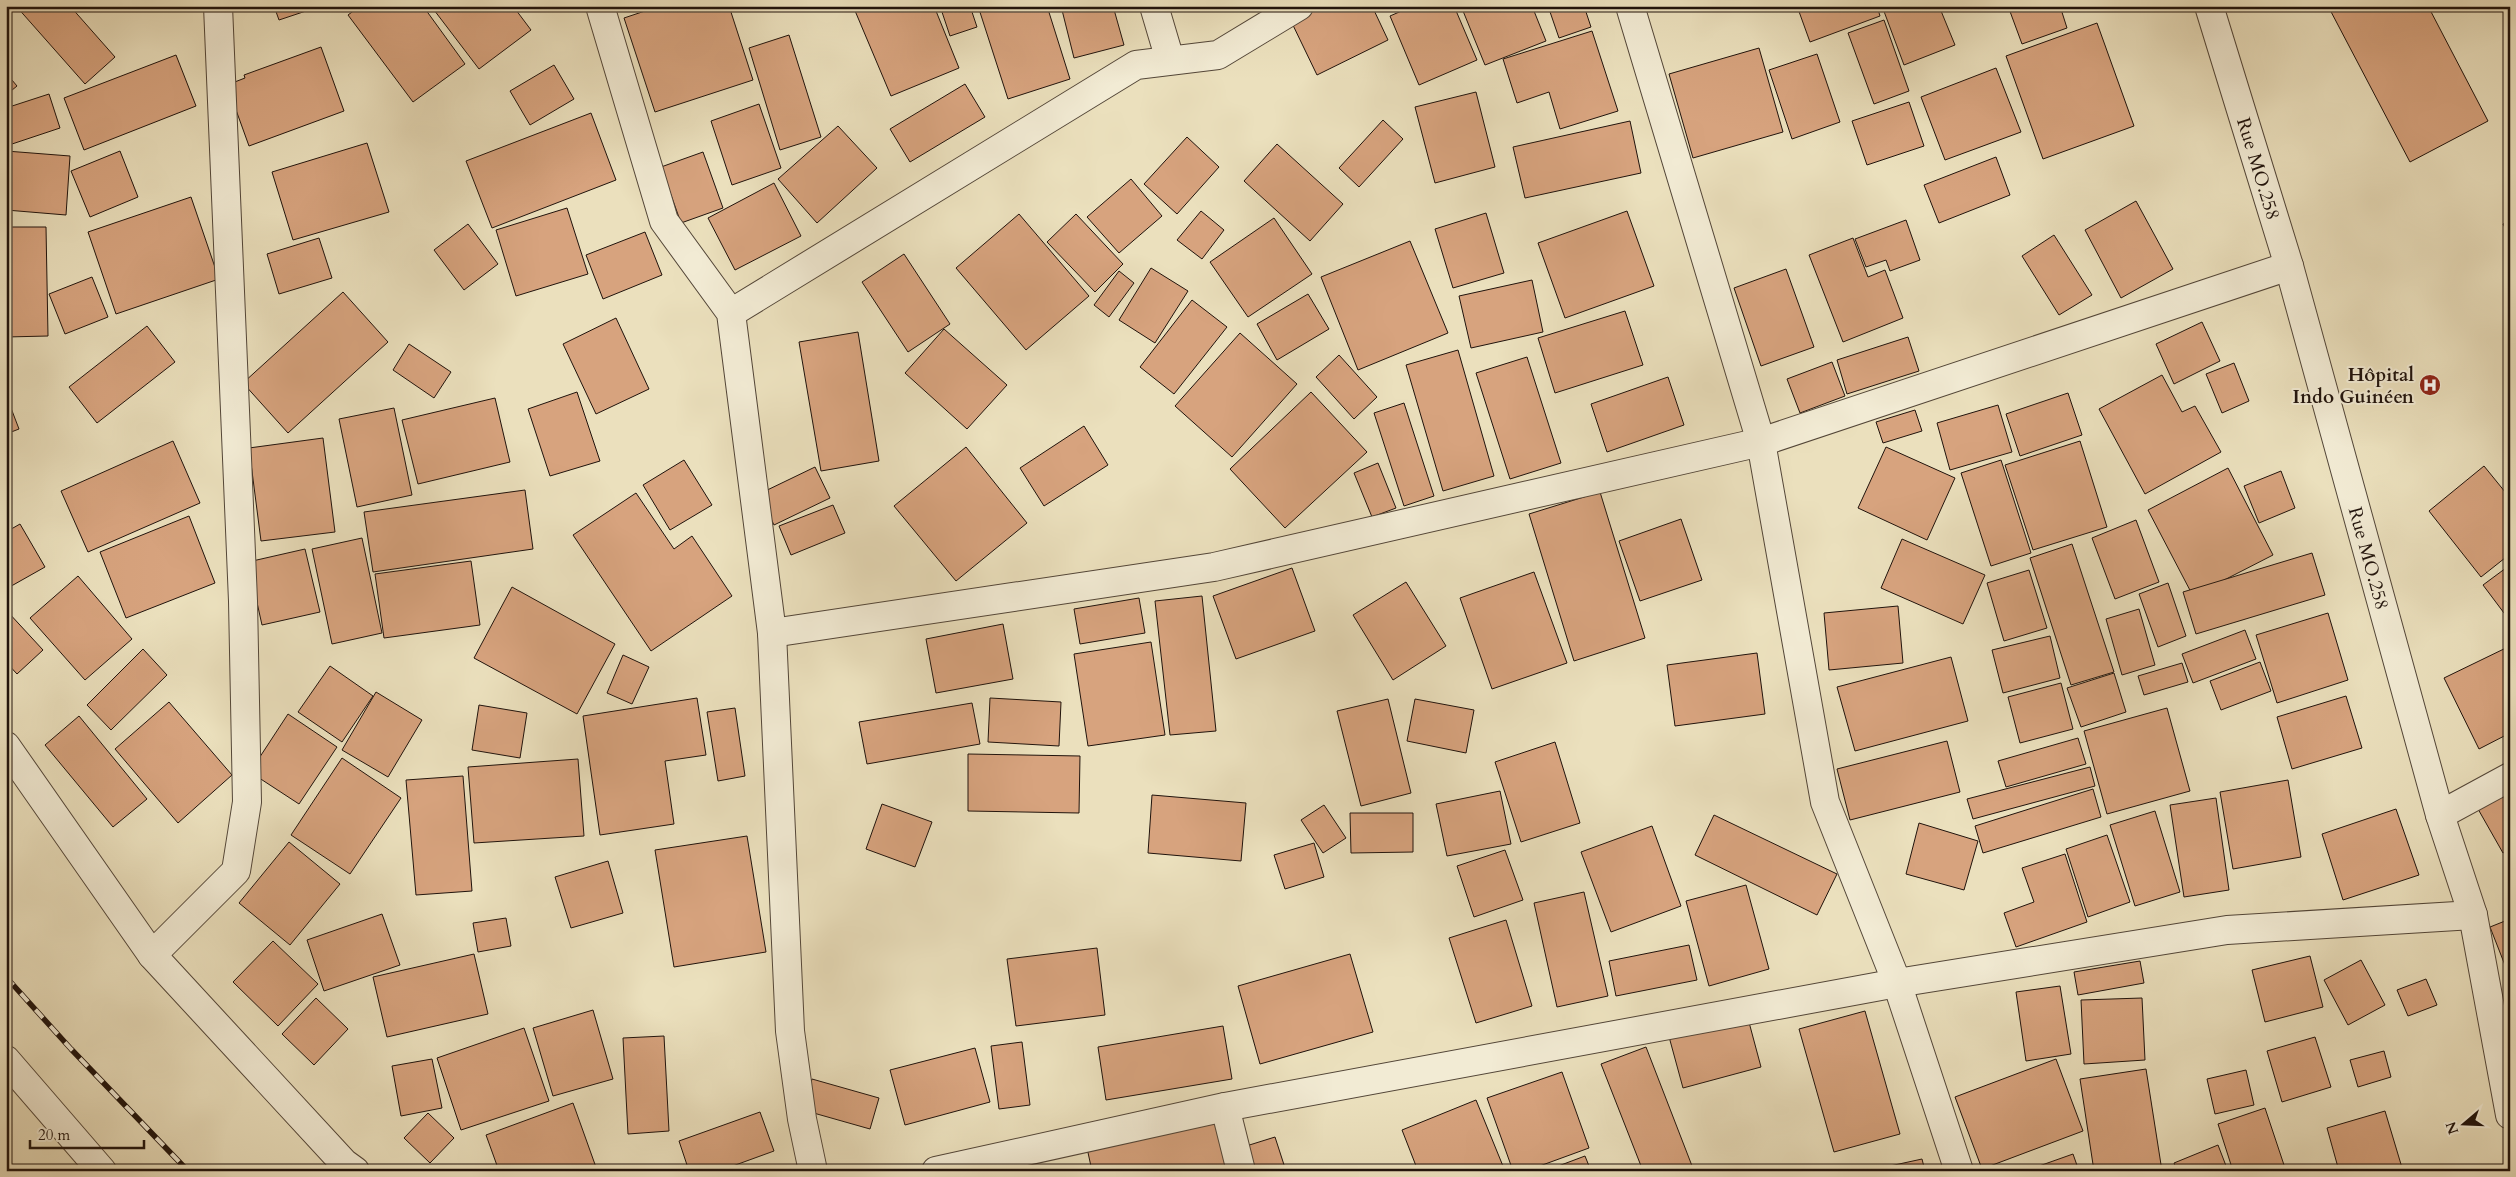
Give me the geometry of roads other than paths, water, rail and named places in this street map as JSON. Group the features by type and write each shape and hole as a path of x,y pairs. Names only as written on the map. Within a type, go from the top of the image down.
{"street":[{"path":"152,955 236,871 247,802 243,600 218,6"},
{"path":"600,6 664,221 730,313 772,633 790,1031 802,1119 813,1171"},
{"path":"1154,6 1170,60"},
{"path":"730,313 1136,65 1218,55 1299,6"},
{"path":"1630,6 1761,442 1825,802 1897,983 1959,1171"},
{"name":"Rue MO.258","path":"2209,6 2289,266 2440,815 2473,915 2510,1115"},
{"path":"772,633 1214,567 1761,442 2289,266"},
{"path":"6,746 152,955 344,1163 355,1171"},
{"path":"2440,815 2510,777"},
{"path":"936,1171 1225,1107 1897,983 2226,930 2473,915"},
{"path":"6,1060 102,1171"},
{"path":"1225,1107 1241,1171"}],"railway":[{"path":"6,977 71,1049 188,1171"}],"place":[{"name":"Hôpital Indo Guinéen","path":"2430,385"}]}
